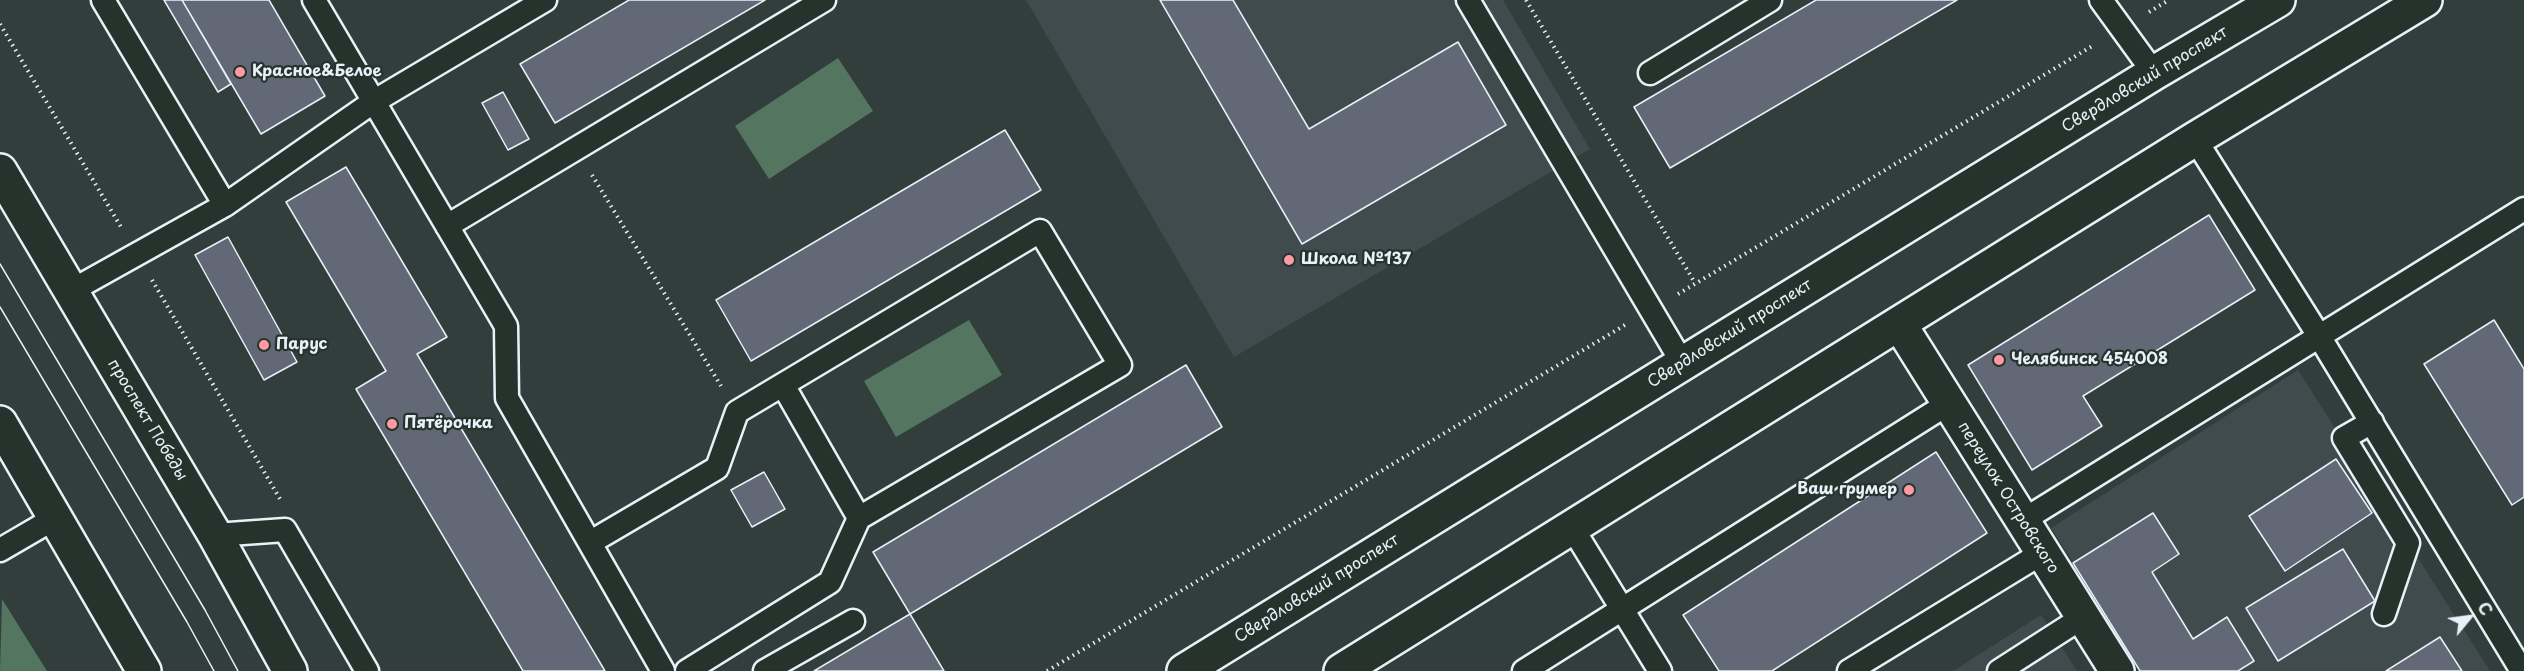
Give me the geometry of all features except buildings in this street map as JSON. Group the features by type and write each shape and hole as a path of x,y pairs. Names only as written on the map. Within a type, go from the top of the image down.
{"main road":[{"name":"Свердловский проспект","path":"1184,671 2154,73 2278,0"},
{"path":"1341,671 1573,529 2195,139 2425,0"},
{"name":"проспект Победы","path":"0,171 215,535 290,671"},
{"name":"переулок Островского","path":"1900,325 2117,671"},
{"path":"0,423 144,671"}],"lane":[{"path":"103,0 225,205"},
{"path":"314,0 506,326 507,398 663,671"},
{"path":"71,291 225,205 374,102 545,0"},
{"path":"447,226 824,0"},
{"path":"1468,0 1683,364"},
{"path":"1650,73 1770,0"},
{"path":"2102,0 2154,73"},
{"path":"2195,139 2372,422 2522,671"},
{"path":"2022,520 2524,209"},
{"path":"591,542 717,468 737,412 1040,231 1120,365 859,518 830,582 687,671"},
{"path":"783,385 859,518"},
{"path":"1524,671 1949,403"},
{"path":"2372,422 2344,438 2408,543 2384,614"},
{"path":"0,550 55,518"},
{"path":"1573,529 1660,671"},
{"path":"215,535 285,530 366,671"},
{"path":"1849,671 2042,553"},
{"path":"1999,671 2083,617"},
{"path":"765,671 853,621"}],"path":[{"path":"1526,0 1695,284"},
{"path":"1047,671 2169,0"},
{"path":"0,24 286,508"},
{"path":"576,149 737,412"}],"shaded area":[{"name":"Школа №137","path":"1026,0 1503,0 1590,149 1234,357"},
{"path":"2298,370 2490,671 2143,671 2051,528"},
{"path":"2041,615 2077,671 1953,671"}],"green space":[{"path":"838,58 873,111 769,179 735,126"},
{"path":"969,320 1002,375 896,437 864,381"},
{"path":"2,599 47,671 0,671"}],"tram line":[{"path":"0,264 205,610 238,671"},
{"path":"0,307 214,671"}],"place":[{"name":"Красное&Белое","path":"240,72"},
{"name":"Школа №137","path":"1289,260"},
{"name":"Парус","path":"264,345"},
{"name":"Челябинск 454008","path":"1999,360"},
{"name":"Пятёрочка","path":"392,424"},
{"name":"Ваш грумер","path":"1909,490"}]}
